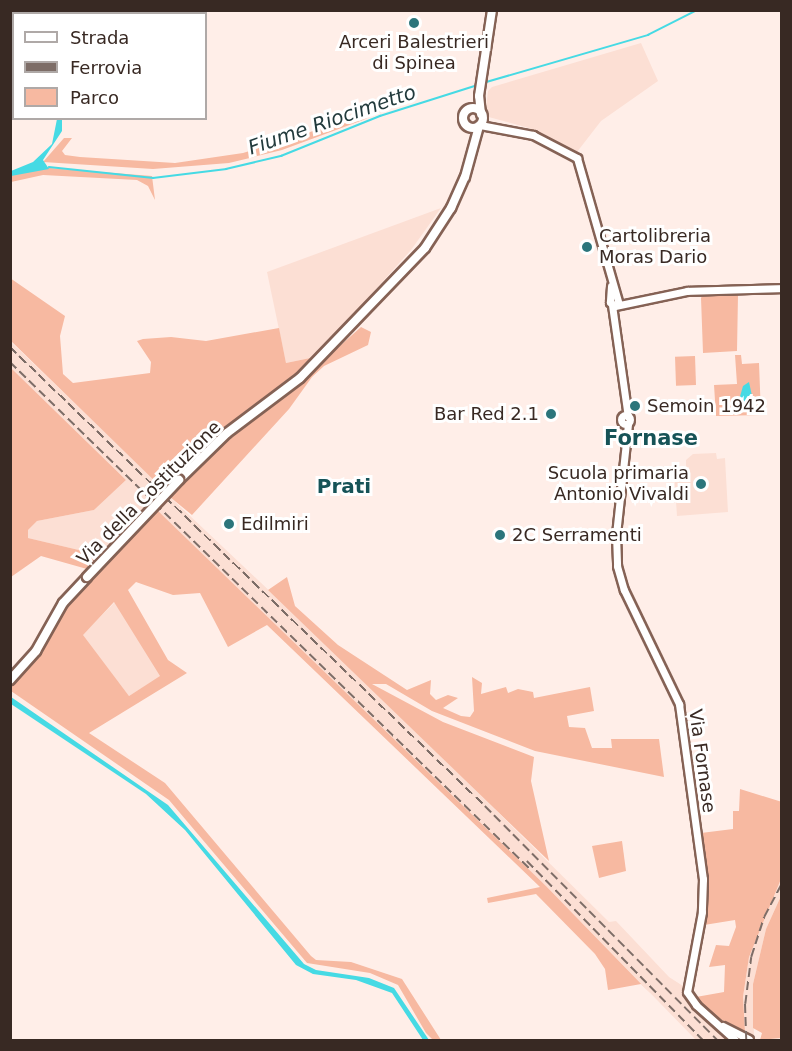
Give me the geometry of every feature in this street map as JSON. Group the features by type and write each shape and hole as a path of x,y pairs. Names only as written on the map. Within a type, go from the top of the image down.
{"main road":[{"name":"Via della Costituzione","path":"10,680 36,651 63,603 179,480 227,433 286,391 362,319 439,230 465,177 472,144 481,120 481,88 492,10"},
{"name":"Via della Costituzione","path":"472,144 464,115 472,109 481,88"},
{"path":"466,125 481,120 472,109"},
{"path":"375,306 393,282"}],"street":[{"name":"Via Fornase","path":"481,120 533,135 577,158 611,280 616,301 627,405 616,534 617,566 624,590 680,704 704,892 687,992 735,1041"},
{"path":"616,301 696,290 782,288"},
{"name":"Via Fornase","path":"710,1018 748,1040"}],"shaded area":[{"path":"641,43 658,81 601,121 577,152 529,128 485,116 488,91 492,87"},
{"path":"441,208 411,250 315,357 286,363 267,272"},
{"path":"10,341 164,489 158,495 165,501 170,497 366,682 609,922 616,921 669,977 683,986 685,998 726,1040 696,1040 546,886 150,504 100,555 28,538 28,530 37,521 94,510 126,480 11,368"},
{"name":"Scuola primaria Antonio Vivaldi","path":"716,453 717,459 725,458 728,512 677,516 674,471 686,470 686,460 693,454"},
{"path":"115,602 161,676 129,696 82,635"},
{"path":"781,879 781,896 766,929 753,984 754,1040 746,1040 743,997 749,957"}],"green space":[{"path":"391,97 396,105 363,120 282,150 229,163 153,169 43,162 64,138 72,138 62,151 65,155 80,157 175,163 243,153 342,122"},
{"path":"37,167 152,176 155,200 148,186 137,180 43,175 11,182 10,175"},
{"path":"10,278 65,316 60,336 63,374 73,383 150,373 151,362 137,341 143,339 171,337 206,341 279,328 286,363 315,357 282,388 219,434 164,490 11,341"},
{"path":"728,292 729,295 738,295 737,351 703,353 701,298 703,294"},
{"path":"361,327 371,332 368,345 324,366 312,377 289,409 192,515 170,497 228,438 285,395"},
{"path":"735,355 741,355 742,364 759,363 761,415 716,416 714,385 737,384"},
{"path":"695,356 696,385 676,386 675,357"},
{"path":"11,368 126,480 94,510 37,521 28,530 28,538 100,555 87,569 41,556 11,577"},
{"path":"157,510 546,886 650,993 641,984 608,990 605,969 595,954 536,894 488,903 487,898 540,887 267,625 228,647 200,593 173,595 136,582 128,590 168,660 187,673 89,733 165,783 311,956 316,960 351,962 402,979 441,1040 433,1040 426,1033 398,985 370,973 307,963 169,800 11,691 11,685 35,659 65,607","holes":["114,602 160,676 129,696 83,635"]},
{"path":"287,577 295,606 338,645 407,690 431,680 430,694 436,700 448,695 458,698 443,708 461,716 470,717 474,711 472,677 482,683 481,694 506,687 508,693 518,689 533,692 534,698 590,687 594,711 567,716 569,727 585,728 592,748 612,748 611,739 659,739 664,777 535,751 432,711 386,684 372,684 443,722 534,757 531,781 549,861 268,590"},
{"path":"740,789 782,802 781,879 749,957 743,997 745,1031 713,1016 696,997 724,992 725,965 709,967 716,945 729,946 736,927 735,920 704,925 708,888 701,833 733,829 733,811 739,811"},
{"path":"622,841 626,871 599,878 592,846"},
{"path":"781,896 781,1038 760,1040 762,1033 753,1028 753,984 766,929"}],"water":[{"path":"57,120 62,120 62,131 43,160 49,169 11,176 11,171 33,162 52,144"},
{"path":"749,382 754,405 744,409 739,400 743,386"},
{"path":"11,697 168,805 304,964 316,970 369,978 394,988 429,1040 423,1040 392,993 356,980 313,974 296,965 185,830 146,794 11,704"}],"waterway":[{"name":"Fiume Riocimetto","path":"483,83 648,35 697,10"},
{"name":"Fiume Riocimetto","path":"49,167 153,178 226,169 281,156 380,116 478,85"}],"railway":[{"path":"10,347 485,806 717,1040"},
{"path":"10,362 530,869"},
{"path":"527,861 703,1040"},
{"path":"746,1040 745,1004 751,957 764,917 782,883"}],"place":[{"name":"Arceri Balestrieri di Spinea","path":"414,23"},
{"name":"Cartolibreria Moras Dario","path":"587,247"},
{"name":"Semoin 1942","path":"635,406"},
{"name":"Bar Red 2.1","path":"551,414"},
{"name":"Scuola primaria Antonio Vivaldi","path":"701,484"},
{"name":"Edilmiri","path":"229,524"},
{"name":"2C Serramenti","path":"500,535"}],"district":[{"name":"Fornase","path":"651,438"},
{"name":"Prati","path":"344,486"}]}
